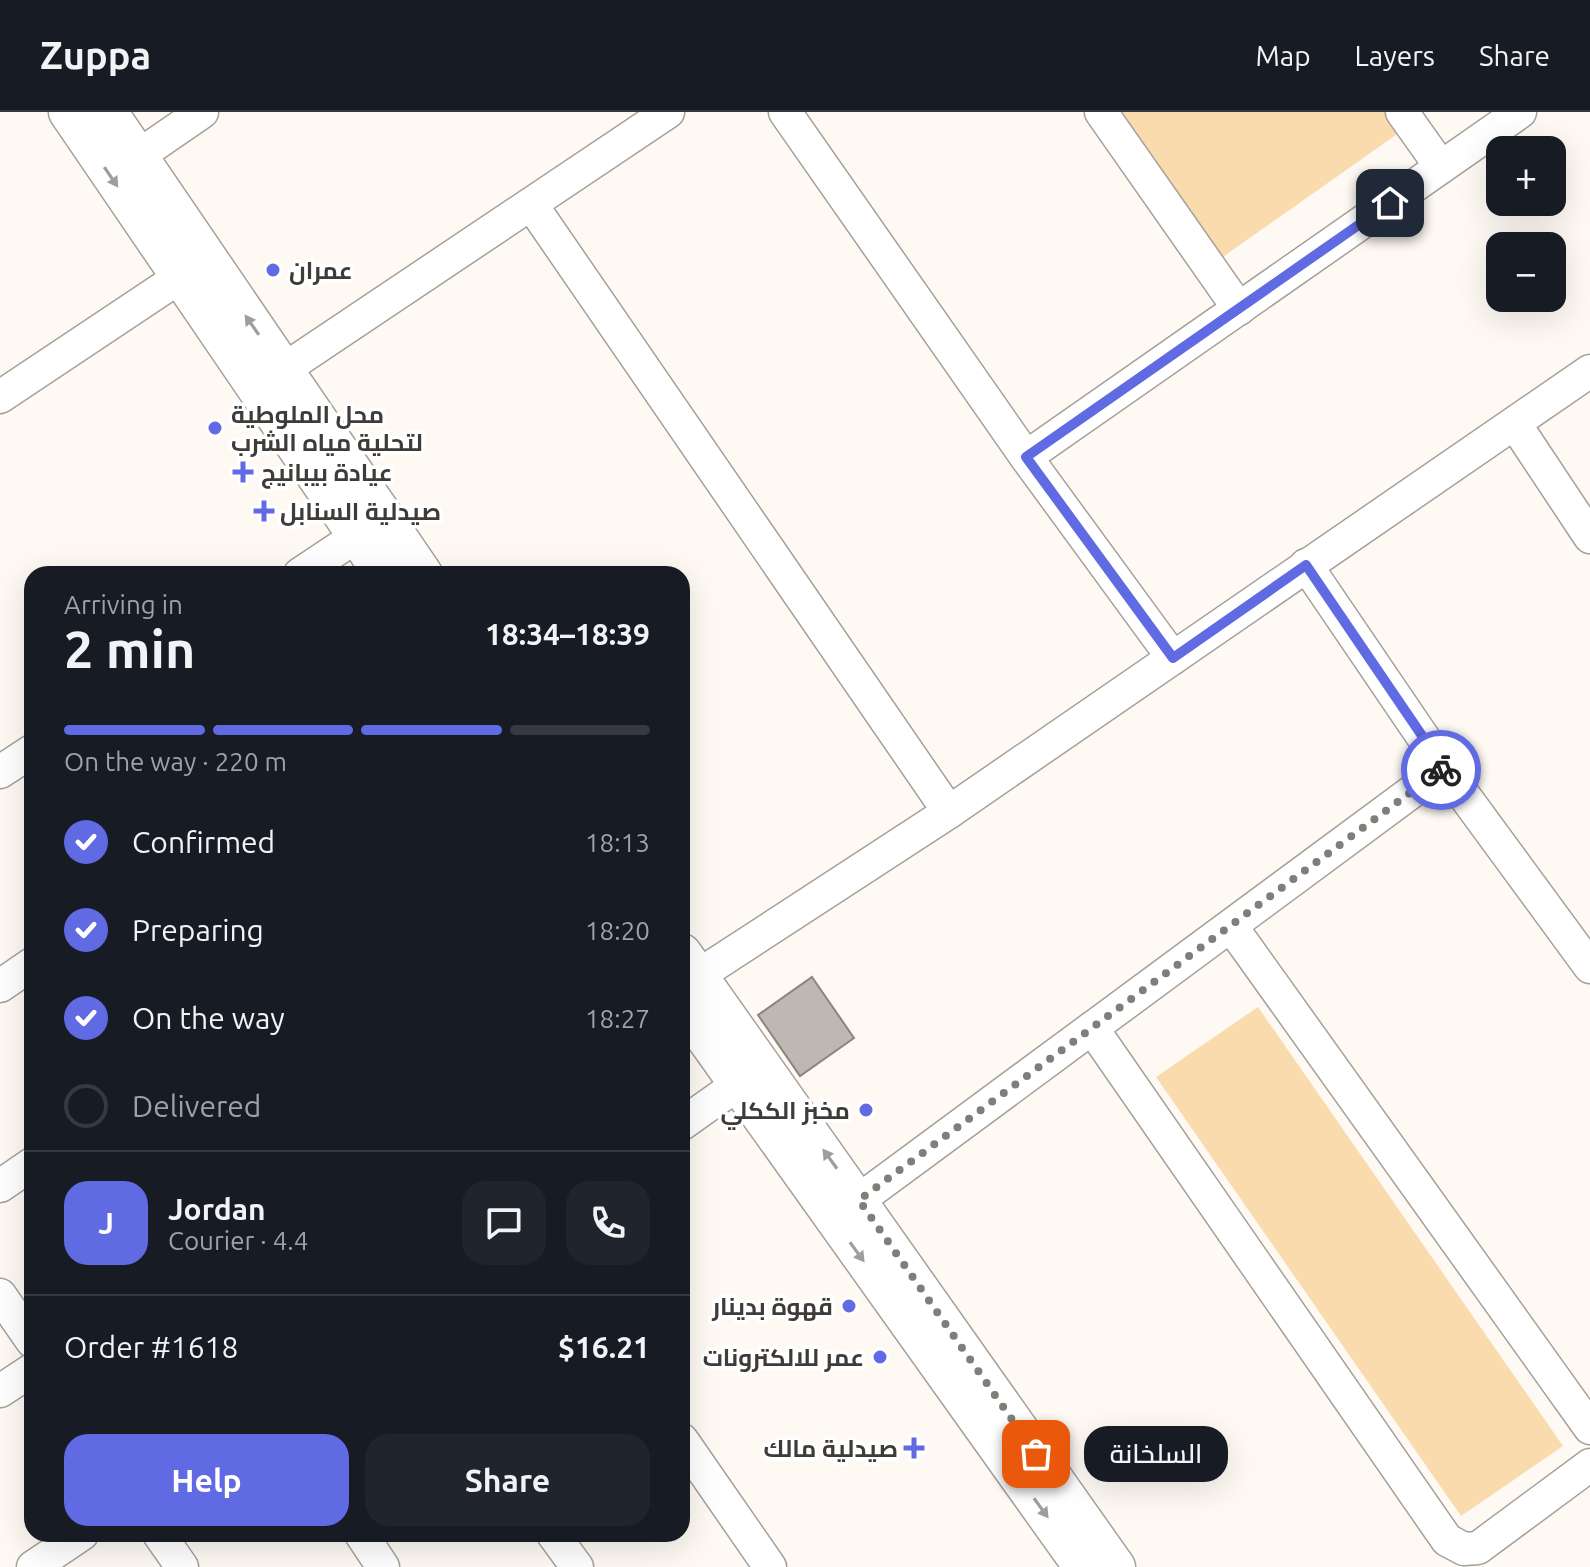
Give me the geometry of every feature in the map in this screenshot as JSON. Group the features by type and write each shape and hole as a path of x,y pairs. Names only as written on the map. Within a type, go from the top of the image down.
{"street":[{"path":"68,112 193,269 283,370 418,566"},
{"path":"108,112 138,156 193,269 378,566"},
{"path":"138,156 202,112"},
{"path":"283,370 668,112"},
{"path":"785,112 1026,457 1173,658"},
{"path":"1101,112 1239,309"},
{"path":"1402,112 1441,167"},
{"path":"1026,457 1520,112"},
{"path":"531,204 949,812"},
{"path":"0,397 193,269"},
{"path":"690,977 949,812 1590,371"},
{"path":"1515,424 1590,537"},
{"path":"312,566 357,536"},
{"path":"1306,565 1444,768 1590,967"},
{"path":"0,772 24,756"},
{"path":"859,1200 1444,768"},
{"path":"1231,926 1590,1428"},
{"path":"0,986 24,970"},
{"path":"690,985 859,1200 1099,1564"},
{"path":"690,988 737,1085 1099,1564"},
{"path":"1092,1028 1447,1540 1464,1549 1478,1548 1590,1465"},
{"path":"690,1118 737,1085"},
{"path":"0,1186 24,1170"},
{"path":"0,1295 24,1330"},
{"path":"0,1391 24,1375"},
{"path":"690,1452 770,1567"},
{"path":"33,1567 70,1542"},
{"path":"165,1542 182,1567"},
{"path":"366,1542 383,1567"},
{"path":"559,1542 577,1567"}],"shaded area":[{"path":"1118,112 1391,112 1403,130 1217,261"},
{"path":"1258,1007 1563,1446 1461,1516 1156,1077"}],"building":[{"path":"812,977 854,1038 800,1076 758,1015"}],"way so far":[{"path":"1036,1454 859,1200 1441,770"}],"place":[{"name":"عمران","path":"273,270"},
{"name":"محل الملوطية لتحلية مياه الشرب","path":"215,428"},
{"name":"عيادة بيبانيج","path":"243,472"},
{"name":"صيدلية السنابل","path":"264,511"},
{"name":"مخبز الككلي","path":"866,1110"},
{"name":"قهوة بدينار","path":"849,1306"},
{"name":"عمر للالكترونات","path":"880,1357"},
{"name":"صيدلية مالك","path":"914,1448"},
{"name":"السلخانة","path":"1036,1454"}],"route":[{"path":"1390,203 1026,457 1173,658 1306,565 1444,768 1441,770"}]}
